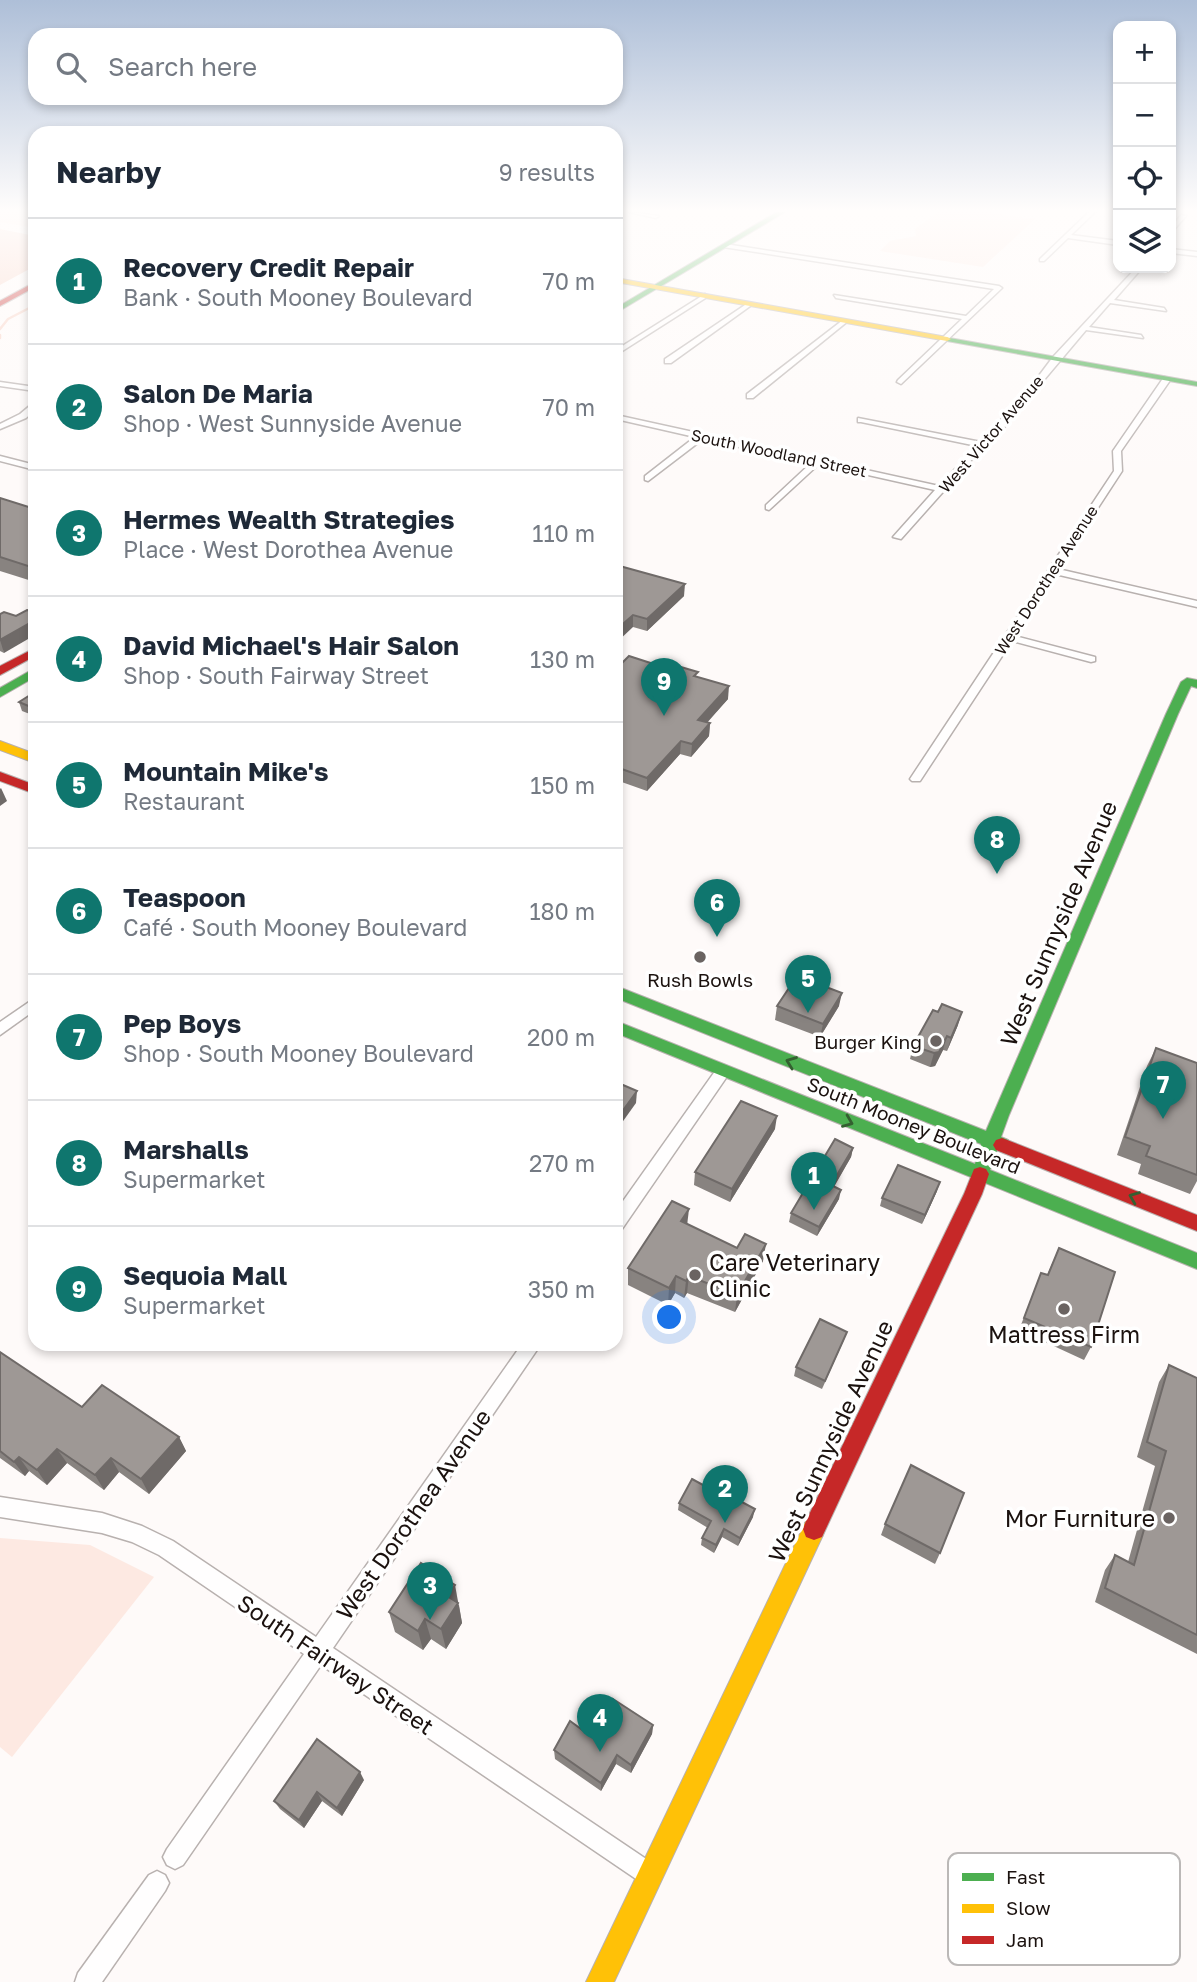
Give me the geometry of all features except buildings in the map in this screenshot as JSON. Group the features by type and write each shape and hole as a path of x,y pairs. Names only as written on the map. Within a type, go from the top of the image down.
{"street":[{"path":"623,349 692,304"},
{"path":"668,361 749,304"},
{"path":"753,304 1197,384"},
{"path":"886,304 966,318"},
{"path":"901,382 981,304"},
{"name":"West Victor Avenue","path":"898,537 1107,304"},
{"path":"1131,304 1164,310"},
{"path":"750,396 845,321"},
{"path":"1085,328 1141,337"},
{"name":"West Dorothea Avenue","path":"916,779 1118,471 1117,451 1167,379"},
{"path":"0,384 28,388"},
{"path":"0,427 28,412"},
{"name":"South Woodland Street","path":"623,419 942,489"},
{"path":"861,420 982,445"},
{"path":"648,478 701,436"},
{"path":"0,458 28,466"},
{"path":"769,507 818,461"},
{"path":"1053,571 1197,604"},
{"path":"1009,637 1091,659"},
{"path":"0,671 28,655"},
{"path":"0,693 28,675"},
{"name":"West Sunnyside Avenue","path":"600,1982 980,1174 991,1141 1192,683"},
{"path":"0,745 28,755"},
{"path":"0,776 28,787"},
{"name":"South Mooney Boulevard","path":"623,995 1197,1223"},
{"path":"0,1030 28,1008"},
{"name":"South Mooney Boulevard","path":"623,1030 1197,1261"},
{"path":"623,1214 723,1071"},
{"name":"West Dorothea Avenue","path":"175,1857 527,1351"},
{"name":"South Fairway Street","path":"0,1507 103,1523 135,1533 166,1548 316,1652 650,1875"},
{"path":"87,1982 157,1883"}],"shaded area":[{"path":"0,1538 90,1545 154,1577 12,1757 0,1747"}],"waterway":[{"path":"0,329 8,319 28,309"}],"traffic: fast":[{"path":"623,307 627,304"},
{"path":"947,339 1197,384"},
{"path":"0,693 28,676"},
{"path":"980,1174 1000,1115 1172,714 1187,682 1197,684"},
{"path":"623,995 1002,1145"},
{"path":"623,1030 1197,1261"}],"traffic: slow":[{"path":"753,304 947,339"},
{"path":"0,745 28,756"},
{"path":"600,1982 814,1529"}],"traffic: jam":[{"path":"0,671 28,655"},
{"path":"0,776 28,787"},
{"path":"1002,1145 1197,1223"},
{"path":"814,1529 973,1194 980,1174"}],"place":[{"name":"Sequoia Mall","path":"664,716"},
{"name":"Marshalls","path":"997,874"},
{"name":"Teaspoon","path":"717,937"},
{"name":"Rush Bowls","path":"700,957"},
{"name":"Mountain Mike's","path":"808,1013"},
{"name":"Burger King","path":"936,1041"},
{"name":"Pep Boys","path":"1163,1119"},
{"name":"Recovery Credit Repair","path":"814,1210"},
{"name":"Care Veterinary Clinic","path":"695,1275"},
{"name":"Mattress Firm","path":"1064,1309"},
{"name":"Mor Furniture","path":"1169,1518"},
{"name":"Salon De Maria","path":"725,1523"},
{"name":"Hermes Wealth Strategies","path":"430,1620"},
{"name":"David Michael's Hair Salon","path":"600,1752"}]}
